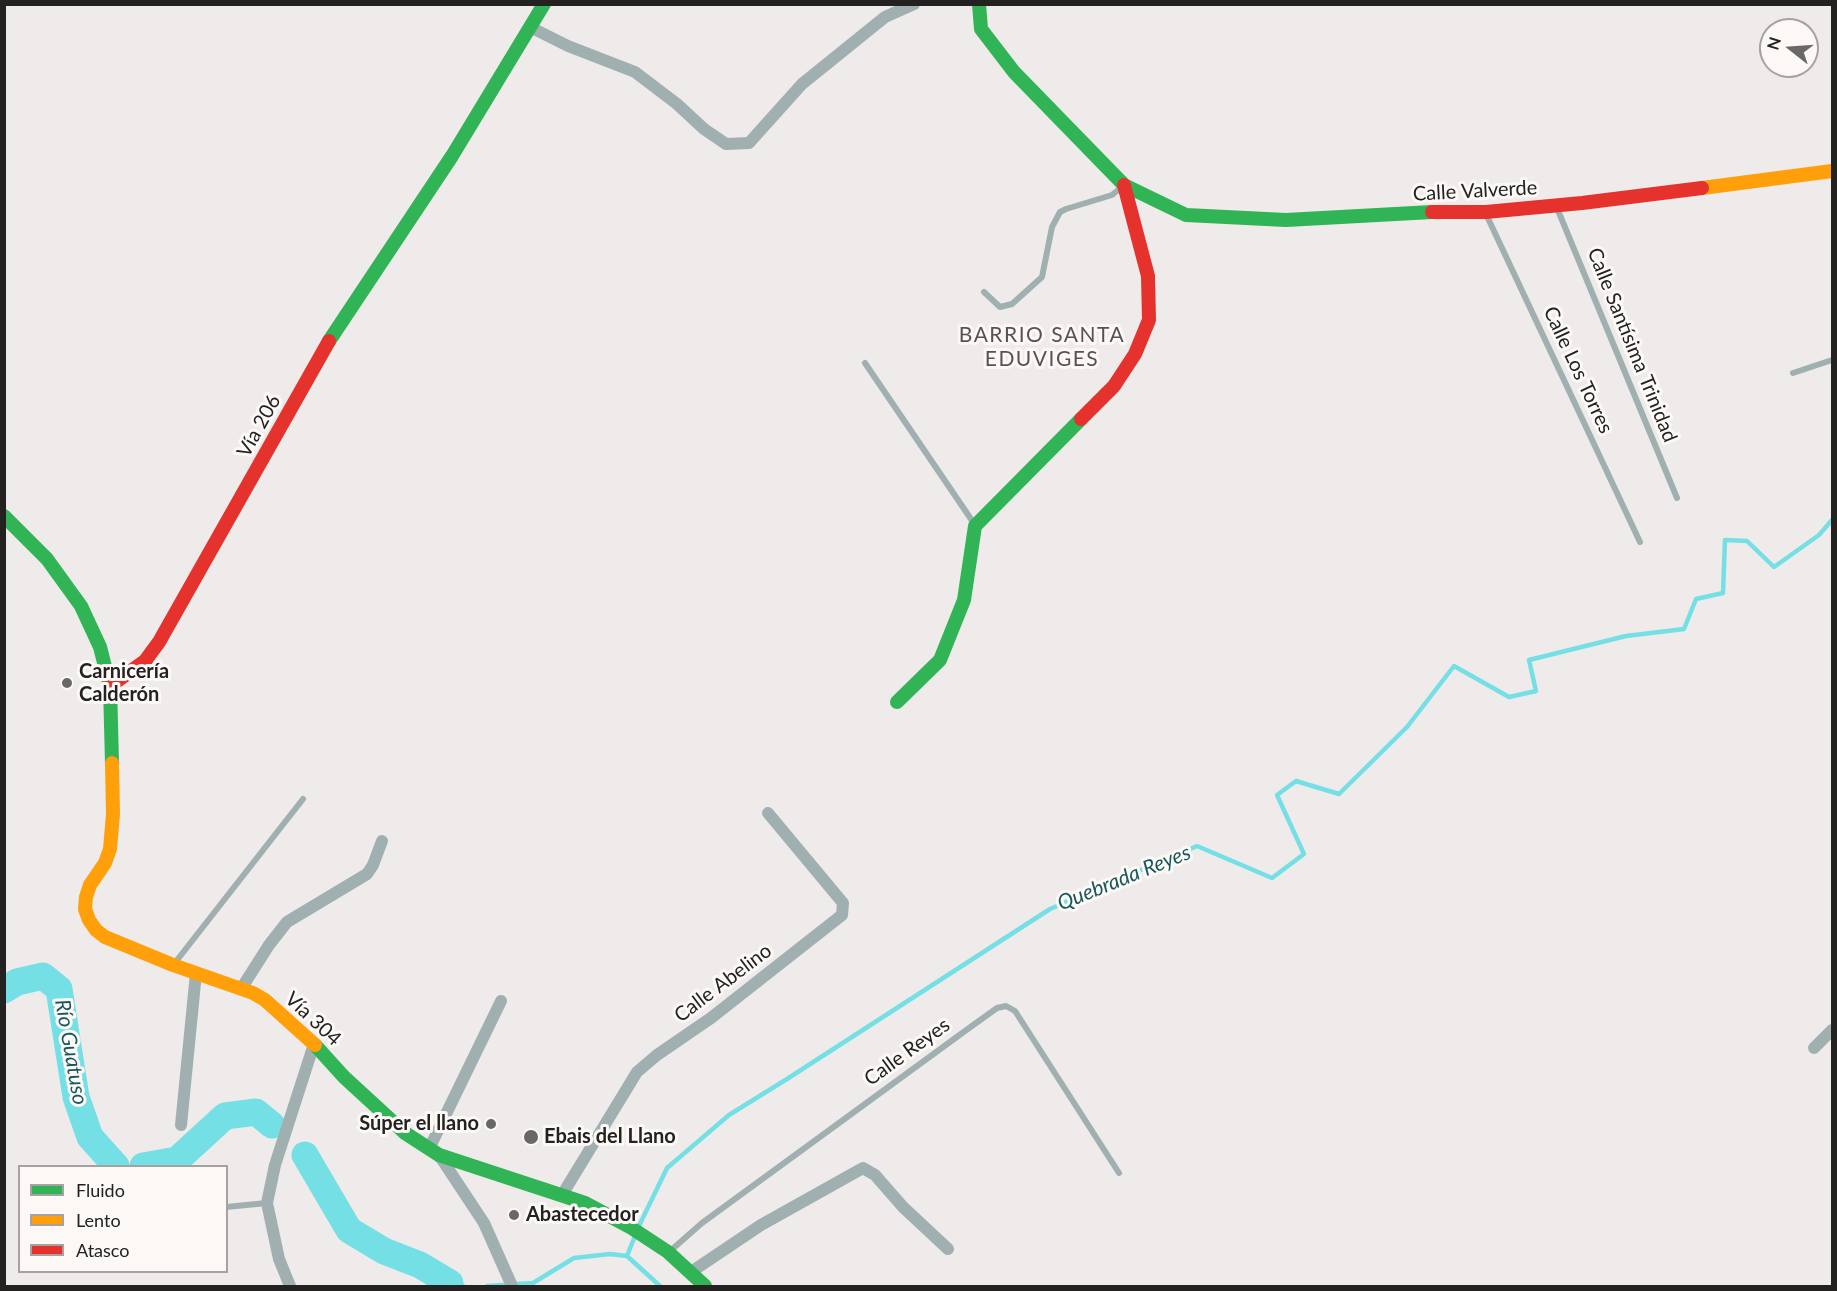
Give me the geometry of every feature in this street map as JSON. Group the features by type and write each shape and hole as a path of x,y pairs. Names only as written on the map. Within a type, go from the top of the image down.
{"street":[{"name":"Vía 206","path":"110,686 145,661 159,642 331,337 452,156 544,4"},
{"path":"530,27 568,46 635,72 677,104 704,129 726,144 749,143 802,84 885,17 914,4"},
{"name":"Calle Valverde","path":"979,4 981,29 1014,72 1124,185 1186,215 1286,220 1434,212 1485,212 1833,171"},
{"path":"897,702 940,660 964,600 975,526 1114,386 1136,354 1149,320 1148,276 1124,185"},
{"path":"4,516 47,559 81,606 100,647 110,686"},
{"name":"Vía 304","path":"110,686 113,814 110,849 86,897 85,909 92,925 105,937 265,1000 314,1044 345,1077 405,1133 434,1152 585,1203 630,1227 668,1252 705,1287"},
{"name":"Calle Abelino","path":"562,1195 637,1072 657,1055 720,1011 842,915 843,903 768,813"},
{"path":"241,989 268,945 287,922 367,874 382,841"},
{"path":"181,1125 196,973"},
{"path":"501,1001 434,1152 484,1223 512,1287"},
{"path":"1814,1048 1833,1030"},
{"path":"290,1287 279,1259 267,1203 275,1165 314,1044"},
{"path":"691,1272 761,1225 863,1168 875,1175 903,1207 948,1249"}],"lane":[{"path":"984,292 1000,307 1012,304 1042,277 1052,227 1060,212 1112,195 1124,185"},
{"name":"Calle Santísima Trinidad","path":"1556,205 1677,498"},
{"name":"Calle Los Torres","path":"1485,212 1640,542"},
{"path":"1793,373 1833,360"},
{"path":"865,363 975,526"},
{"path":"173,965 303,799"},
{"name":"Calle Reyes","path":"668,1252 702,1222 936,1051 997,1008 1006,1006 1015,1011 1119,1173"},
{"path":"228,1207 267,1203"}],"waterway":[{"name":"Quebrada Reyes","path":"638,1228 667,1168 729,1115 1050,909 1197,846 1272,878 1304,854 1277,795 1296,781 1339,794 1407,727 1454,666 1509,697 1536,691 1529,660 1626,636 1684,629 1696,599 1723,593 1725,540 1747,541 1774,567 1819,535 1832,520"},
{"name":"Río Guatuso","path":"4,990 17,982 43,976 59,989 76,1097 90,1137 115,1165"},
{"name":"Río Guatuso","path":"149,1165 177,1160 225,1116 256,1112 272,1125"},
{"name":"Río Guatuso","path":"305,1155 349,1230 384,1251 420,1265 450,1283 450,1286"},
{"name":"Quebrada Reyes","path":"627,1256 635,1236"},
{"path":"487,1286 533,1283 574,1258 610,1254 627,1256 660,1286"},
{"path":"450,1283 463,1286"}],"traffic: fast":[{"path":"329,341 452,156 544,4"},
{"path":"979,4 981,29 1014,72 1124,185 1186,215 1286,220 1432,212"},
{"path":"897,702 940,660 964,600 975,526 1081,419"},
{"path":"4,516 47,559 81,606 100,647 110,686 112,763"},
{"path":"315,1045 344,1077 405,1133 439,1155 585,1203 630,1227 668,1252 705,1286"}],"traffic: slow":[{"path":"1702,188 1832,171"},
{"path":"112,763 113,814 110,849 86,897 85,909 96,930 105,937 173,965 253,993 265,1000 315,1045"}],"traffic: jam":[{"path":"1081,419 1114,386 1135,354 1149,320 1148,276 1124,185"},
{"path":"1432,212 1486,212 1702,188"},
{"path":"110,686 145,661 159,642 329,341"}],"place":[{"name":"Carnicería Calderón","path":"67,683"},
{"name":"Súper el llano","path":"491,1124"},
{"name":"Ebais del Llano","path":"531,1137"},
{"name":"Abastecedor","path":"514,1215"}],"district":[{"name":"BARRIO SANTA EDUVIGES","path":"1042,347"}]}
